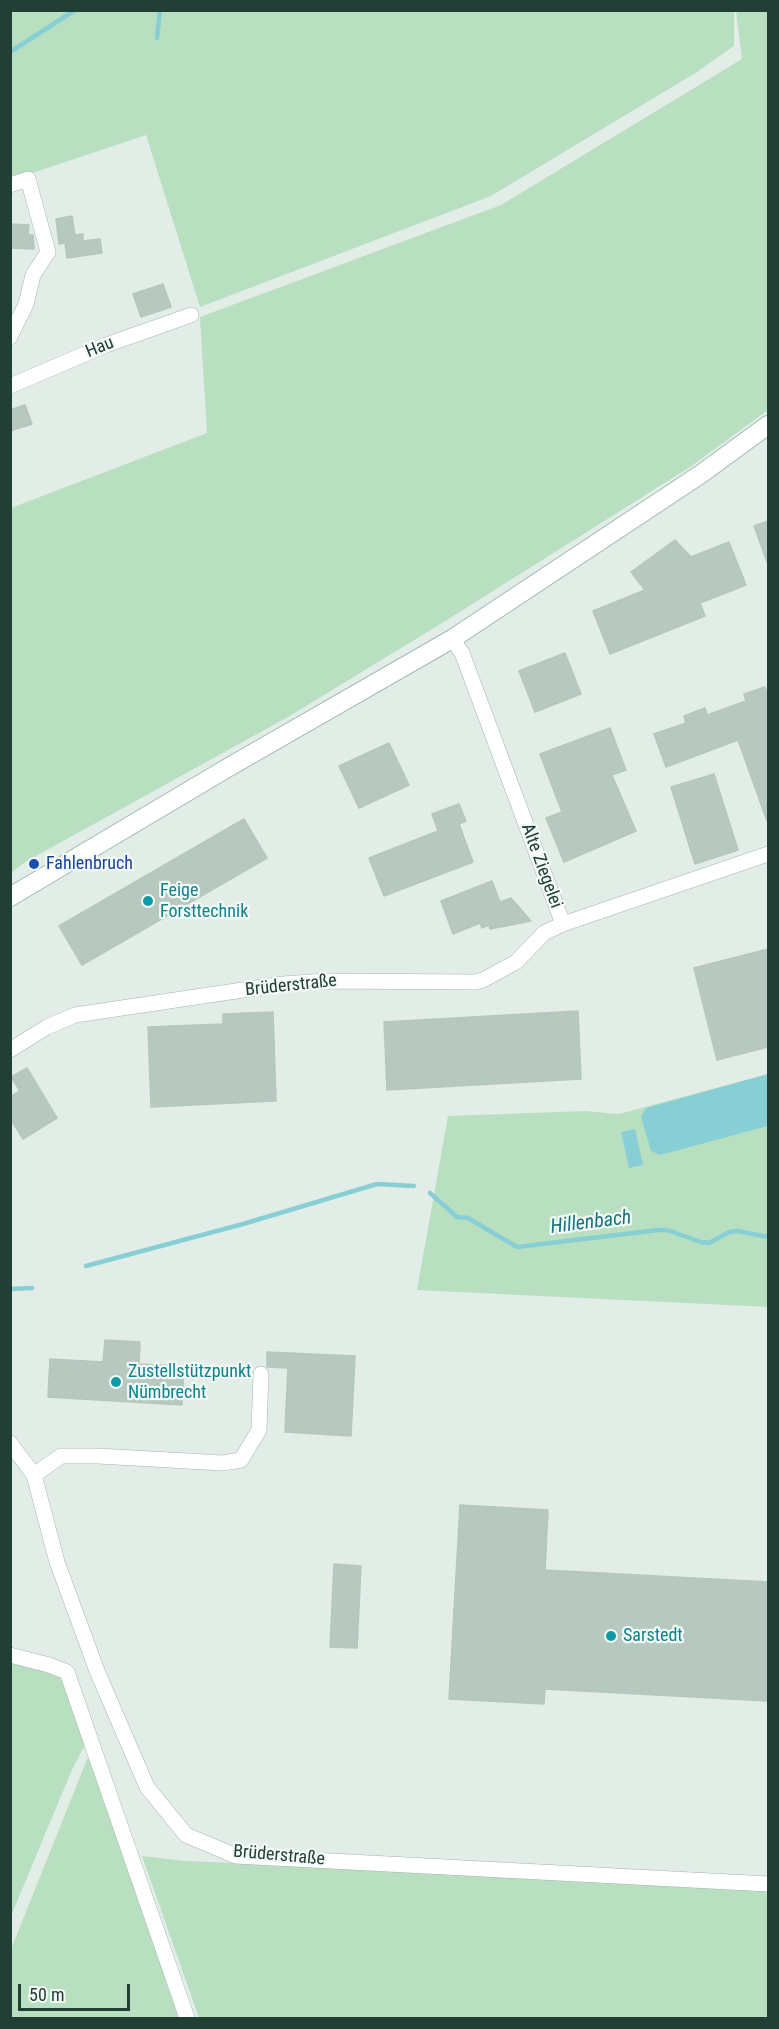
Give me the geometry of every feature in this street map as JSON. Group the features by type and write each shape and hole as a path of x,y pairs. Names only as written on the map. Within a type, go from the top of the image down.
{"main road":[{"path":"10,897 229,767 452,639 701,474 768,425"}],"street":[{"path":"10,185 28,178 48,252 33,275 26,304 10,337"},
{"name":"Hau","path":"10,386 106,345 191,315"},
{"name":"Alte Ziegelei","path":"452,639 462,653 563,924 768,854"},
{"name":"Brüderstraße","path":"10,1050 46,1027 75,1015 283,984 326,981 475,982 516,962 544,933 563,924"},
{"path":"34,1475 61,1456 98,1455 223,1462 241,1460 259,1430 261,1374"},
{"name":"Brüderstraße","path":"10,1443 34,1475 57,1562 97,1671 147,1787 186,1835 236,1856 768,1884"},
{"path":"10,1655 67,1672 187,2019"}],"green space":[{"path":"10,11 734,11 734,46 697,72 491,196 200,307 146,135 11,180"},
{"path":"736,11 768,11 768,410 690,467 447,620 288,717 25,862 11,873 11,508 207,433 200,317 501,205 742,59"},
{"path":"768,1074 768,1307 417,1290 448,1116 585,1111 619,1114"},
{"path":"11,1657 67,1672 89,1737 71,1772 11,1916"},
{"path":"88,1757 183,2018 11,2018 11,1949"},
{"path":"142,1856 185,1861 768,1885 768,2018 199,2018"}],"water":[{"path":"768,1074 768,1126 660,1155 651,1151 641,1117 646,1108"},
{"path":"635,1129 643,1165 629,1168 621,1132"}],"building":[{"path":"72,216 75,235 83,234 83,241 100,239 102,253 67,258 65,243 59,244 56,219"},
{"path":"10,224 29,225 28,235 33,235 34,249 10,248"},
{"path":"163,284 171,307 141,317 133,294"},
{"path":"25,405 32,424 10,431 10,410"},
{"path":"768,521 768,561 767,562 754,526"},
{"path":"675,540 691,557 729,542 746,585 700,603 705,616 610,654 593,611 645,590 631,572"},
{"path":"565,653 581,694 535,712 519,671"},
{"path":"765,687 768,697 767,821 738,740 666,767 654,734 686,723 684,716 705,708 707,715 746,701 744,694"},
{"path":"610,728 626,770 612,775 636,831 564,862 546,818 562,812 540,754"},
{"path":"389,743 409,785 359,808 339,766"},
{"path":"714,774 738,850 695,864 671,787"},
{"path":"459,804 466,821 459,824 473,862 384,896 369,858 438,831 432,814"},
{"name":"Feige Forsttechnik","path":"244,819 267,858 82,965 59,926"},
{"path":"492,881 500,902 511,898 531,921 490,929 489,925 482,928 480,923 453,934 441,901"},
{"path":"768,949 768,1047 717,1060 694,968"},
{"path":"578,1011 581,1079 387,1090 384,1022"},
{"path":"273,1012 276,1101 151,1107 148,1027 223,1024 223,1014"},
{"path":"27,1068 57,1118 23,1139 10,1118 10,1097 20,1091 11,1077"},
{"name":"Zustellstützpunkt Nümbrecht","path":"105,1340 140,1342 139,1364 184,1366 182,1405 48,1397 50,1359 103,1362"},
{"path":"267,1352 355,1356 351,1436 285,1432 288,1368 267,1367"},
{"name":"Sarstedt","path":"460,1505 548,1510 545,1570 768,1582 768,1701 545,1689 544,1704 449,1699"},
{"path":"334,1564 361,1566 357,1648 330,1647"}],"waterway":[{"path":"10,52 75,10"},
{"path":"157,38 160,10"},
{"name":"Hillenbach","path":"86,1266 243,1224 377,1184 414,1186"},
{"name":"Hillenbach","path":"430,1193 457,1217 468,1218 517,1247 658,1230 667,1230 709,1243 729,1232 738,1231 768,1237"},
{"name":"Hillenbach","path":"10,1289 32,1288"}],"place":[{"name":"Fahlenbruch","path":"34,864"},
{"name":"Feige Forsttechnik","path":"148,901"},
{"name":"Zustellstützpunkt Nümbrecht","path":"116,1382"},
{"name":"Sarstedt","path":"611,1636"}]}
